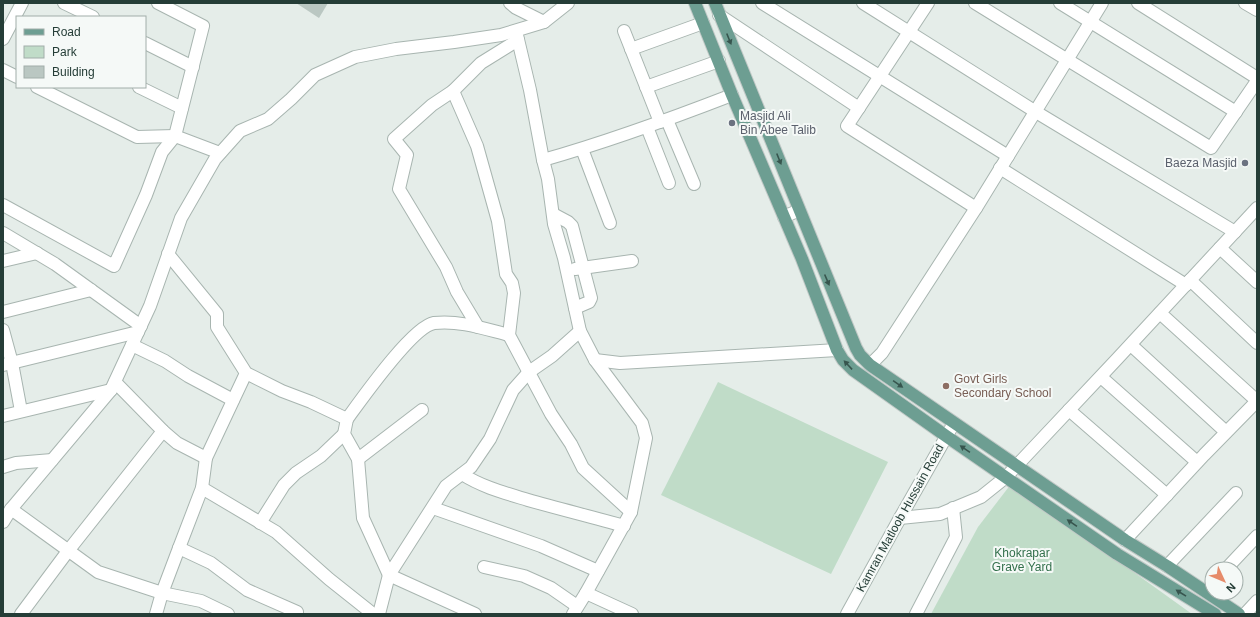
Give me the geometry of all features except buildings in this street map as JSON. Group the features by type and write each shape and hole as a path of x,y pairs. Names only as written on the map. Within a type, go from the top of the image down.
{"main road":[{"path":"695,3 732,95 802,260 837,350 844,360 853,370 1117,554 1215,614"},
{"path":"715,3 860,355 870,365 1125,540 1167,566 1204,585"},
{"path":"1224,601 1239,614"}],"street":[{"path":"3,39 22,3"},
{"path":"64,3 90,16"},
{"path":"3,204 114,266 146,195 162,152 175,136 203,26 158,3"},
{"path":"510,3 516,8 544,22"},
{"path":"478,327 457,292 446,267 399,189 407,154 394,139 432,105 453,91 481,63 517,35 544,22 568,3"},
{"path":"762,3 1008,156"},
{"path":"863,3 1036,112 1235,232"},
{"path":"928,3 847,126 976,208"},
{"path":"975,3 1211,148 1257,81"},
{"path":"1060,3 1236,112"},
{"path":"870,365 882,353 976,208 1102,3"},
{"path":"1138,3 1257,78"},
{"path":"1245,3 1257,10"},
{"path":"719,15 860,108"},
{"path":"631,50 703,23"},
{"path":"624,31 646,87 694,184"},
{"path":"3,522 11,509 113,386 150,306 180,218 215,159 240,131 268,119 315,75 356,57 396,49 501,35 517,35"},
{"path":"484,567 524,576 551,588 575,610 631,512 646,438 642,423 595,360 580,331 567,270 554,224 548,179 517,35"},
{"path":"146,44 193,67"},
{"path":"646,87 719,61"},
{"path":"3,70 16,76"},
{"path":"39,88 137,137 175,136 220,153"},
{"path":"141,88 182,108"},
{"path":"453,91 477,146 498,220 506,274 512,283 514,293 509,335 551,414 571,444 583,468 631,512"},
{"path":"543,160 648,127 732,95"},
{"path":"648,127 669,183"},
{"path":"582,149 610,223"},
{"path":"1000,168 1188,283 1257,343"},
{"path":"784,217 799,210"},
{"path":"553,214 568,222 572,226 591,298 589,302 575,308"},
{"path":"900,518 940,514 981,497 1006,477 1235,232 1255,214"},
{"path":"3,233 55,264 92,290 139,329"},
{"path":"1220,248 1257,282"},
{"path":"3,261 37,253"},
{"path":"168,254 217,314 217,327 246,373 282,391 311,402 347,419"},
{"path":"567,270 632,261"},
{"path":"3,312 92,290"},
{"path":"1125,540 1197,462 1257,401 1160,313"},
{"path":"260,523 284,485 296,473 321,456 344,434 347,419 384,370 414,335 432,324 457,323 509,335"},
{"path":"7,364 139,329"},
{"path":"3,330 7,364 21,412"},
{"path":"379,614 389,575 446,486 471,467 490,439 513,390 529,372 552,356 580,331"},
{"path":"132,345 165,361 188,376 233,400"},
{"path":"1131,345 1226,432"},
{"path":"595,360 620,363 837,350"},
{"path":"156,614 162,592 202,488 206,458 246,373"},
{"path":"1101,376 1197,462"},
{"path":"3,416 113,386"},
{"path":"113,386 177,443 206,458"},
{"path":"358,459 422,410"},
{"path":"1069,410 1167,495"},
{"name":"Kamran Matloob Hussain Road","path":"847,614 954,423"},
{"path":"20,614 163,431"},
{"path":"344,434 358,459 363,518 389,575 475,614"},
{"path":"3,466 16,463 52,460"},
{"path":"462,474 472,480 500,491 565,511 624,526"},
{"path":"202,488 276,532 329,579 374,614"},
{"path":"1167,566 1236,494"},
{"path":"433,508 541,546 598,571"},
{"path":"916,614 956,537 953,508"},
{"path":"11,509 98,572 162,592 201,601 228,614"},
{"path":"1234,561 1257,536"},
{"path":"179,548 211,563 248,590 297,612"},
{"path":"586,593 628,613"},
{"path":"1245,614 1257,601"}],"green space":[{"path":"718,382 888,462 831,574 661,495"},
{"name":"Khokrapar Grave Yard","path":"1011,484 1192,614 931,614 978,527"}],"place":[{"name":"Masjid Ali Bin Abee Talib","path":"732,123"},
{"name":"Baeza Masjid","path":"1245,163"},
{"name":"Govt Girls Secondary School","path":"946,386"}]}
